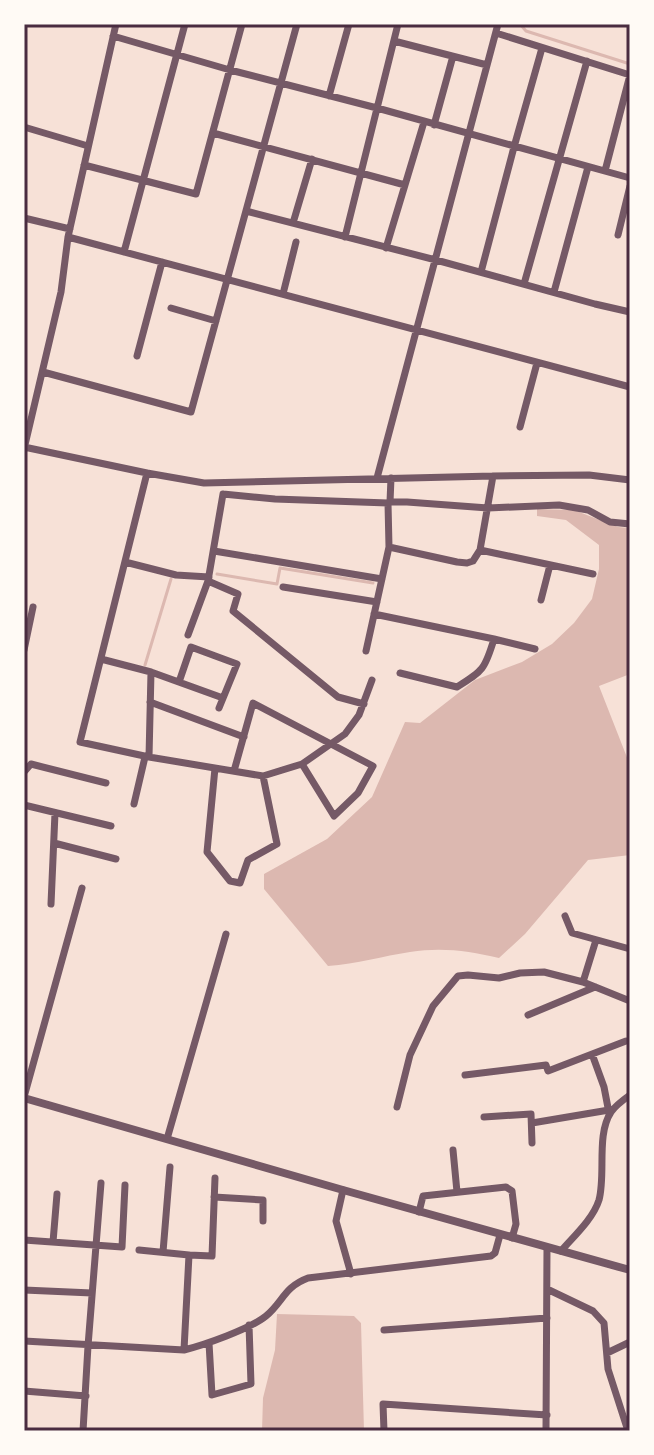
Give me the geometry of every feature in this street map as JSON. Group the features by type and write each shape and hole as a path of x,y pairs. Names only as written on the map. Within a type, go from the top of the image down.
{"street":[{"path":"116,24 69,233 61,292 24,448 204,483 589,475 630,480"},
{"path":"124,252 185,24"},
{"path":"84,165 196,194 242,24"},
{"path":"43,372 191,412 297,24"},
{"path":"329,96 349,24"},
{"path":"345,237 398,24"},
{"path":"377,478 496,27 542,48 630,75 605,171"},
{"path":"113,36 630,178"},
{"path":"394,41 487,65"},
{"path":"481,272 542,48"},
{"path":"434,125 453,56"},
{"path":"524,284 587,61"},
{"path":"386,248 424,122"},
{"path":"24,127 88,146"},
{"path":"213,133 405,185"},
{"path":"293,223 312,159"},
{"path":"554,292 588,167"},
{"path":"618,235 630,186"},
{"path":"246,211 630,312"},
{"path":"24,218 124,252 630,387"},
{"path":"283,294 296,242"},
{"path":"137,356 162,262"},
{"path":"171,308 216,321"},
{"path":"520,427 537,363"},
{"path":"147,473 80,742 147,757 263,776 302,764 345,734 364,704 372,680"},
{"path":"389,547 467,563 473,561 480,550 493,476"},
{"path":"366,651 389,547 391,478"},
{"path":"188,635 208,579 223,483"},
{"path":"223,494 488,508 559,505 588,510 610,522 630,524"},
{"path":"480,550 593,574"},
{"path":"214,551 382,579"},
{"path":"125,562 176,575 208,579 238,594 233,611 338,697 364,704"},
{"path":"541,600 550,565"},
{"path":"283,587 377,602"},
{"path":"24,650 33,607"},
{"path":"374,614 535,649"},
{"path":"400,673 457,687 480,673 494,639"},
{"path":"179,682 191,647 237,664 219,708"},
{"path":"101,659 151,672 223,698"},
{"path":"134,804 147,757 151,672"},
{"path":"150,702 244,737"},
{"path":"234,771 253,703 373,766 358,793 334,816 302,764"},
{"path":"24,772 31,764 106,783"},
{"path":"215,768 207,852 230,881 240,883 248,860 277,844 263,776"},
{"path":"24,805 111,826"},
{"path":"51,904 55,813"},
{"path":"54,843 116,859"},
{"path":"82,888 24,1097 630,1270"},
{"path":"565,916 572,933 630,949"},
{"path":"167,1139 226,934"},
{"path":"583,982 596,940"},
{"path":"397,1107 410,1055 433,1006 458,976 499,978 544,972 583,982 630,1001"},
{"path":"528,1015 595,987"},
{"path":"465,1075 546,1065 548,1071 626,1041"},
{"path":"561,1251 591,1215 601,1188 609,1112 592,1054"},
{"path":"532,1123 609,1112 630,1095"},
{"path":"484,1117 531,1114 532,1143"},
{"path":"453,1150 457,1192"},
{"path":"163,1252 170,1167"},
{"path":"139,1250 212,1256 215,1178"},
{"path":"83,1431 101,1183"},
{"path":"24,1240 122,1247 125,1185"},
{"path":"419,1212 423,1196 506,1187 512,1191 516,1224 512,1238"},
{"path":"343,1190 336,1221 351,1274"},
{"path":"53,1242 57,1194"},
{"path":"214,1197 263,1200 263,1221"},
{"path":"24,1341 184,1350 209,1343 266,1316 294,1283 308,1278 491,1256 495,1253 500,1235"},
{"path":"546,1431 547,1248"},
{"path":"184,1350 189,1255"},
{"path":"547,1289 593,1311 604,1323 608,1369 629,1430"},
{"path":"24,1290 92,1293"},
{"path":"384,1330 547,1318"},
{"path":"209,1343 212,1395 251,1384 249,1325"},
{"path":"607,1353 630,1342"},
{"path":"24,1391 86,1396"},
{"path":"384,1431 383,1404 547,1415"}],"shaded area":[{"path":"537,509 574,510 618,527 630,528 630,674 599,686 630,765 630,855 588,860 525,934 499,958 433,950 328,966 264,889 264,874 327,839 372,797 405,722 420,723 475,680 522,662 552,644 574,623 592,599 599,569 599,545 566,520 537,516"},
{"path":"277,1314 354,1316 361,1323 364,1431 262,1431 263,1398 275,1350"}],"waterway":[{"path":"520,24 526,31 630,64"},
{"path":"217,574 277,584 280,568 373,583"},
{"path":"145,665 171,579"}]}
